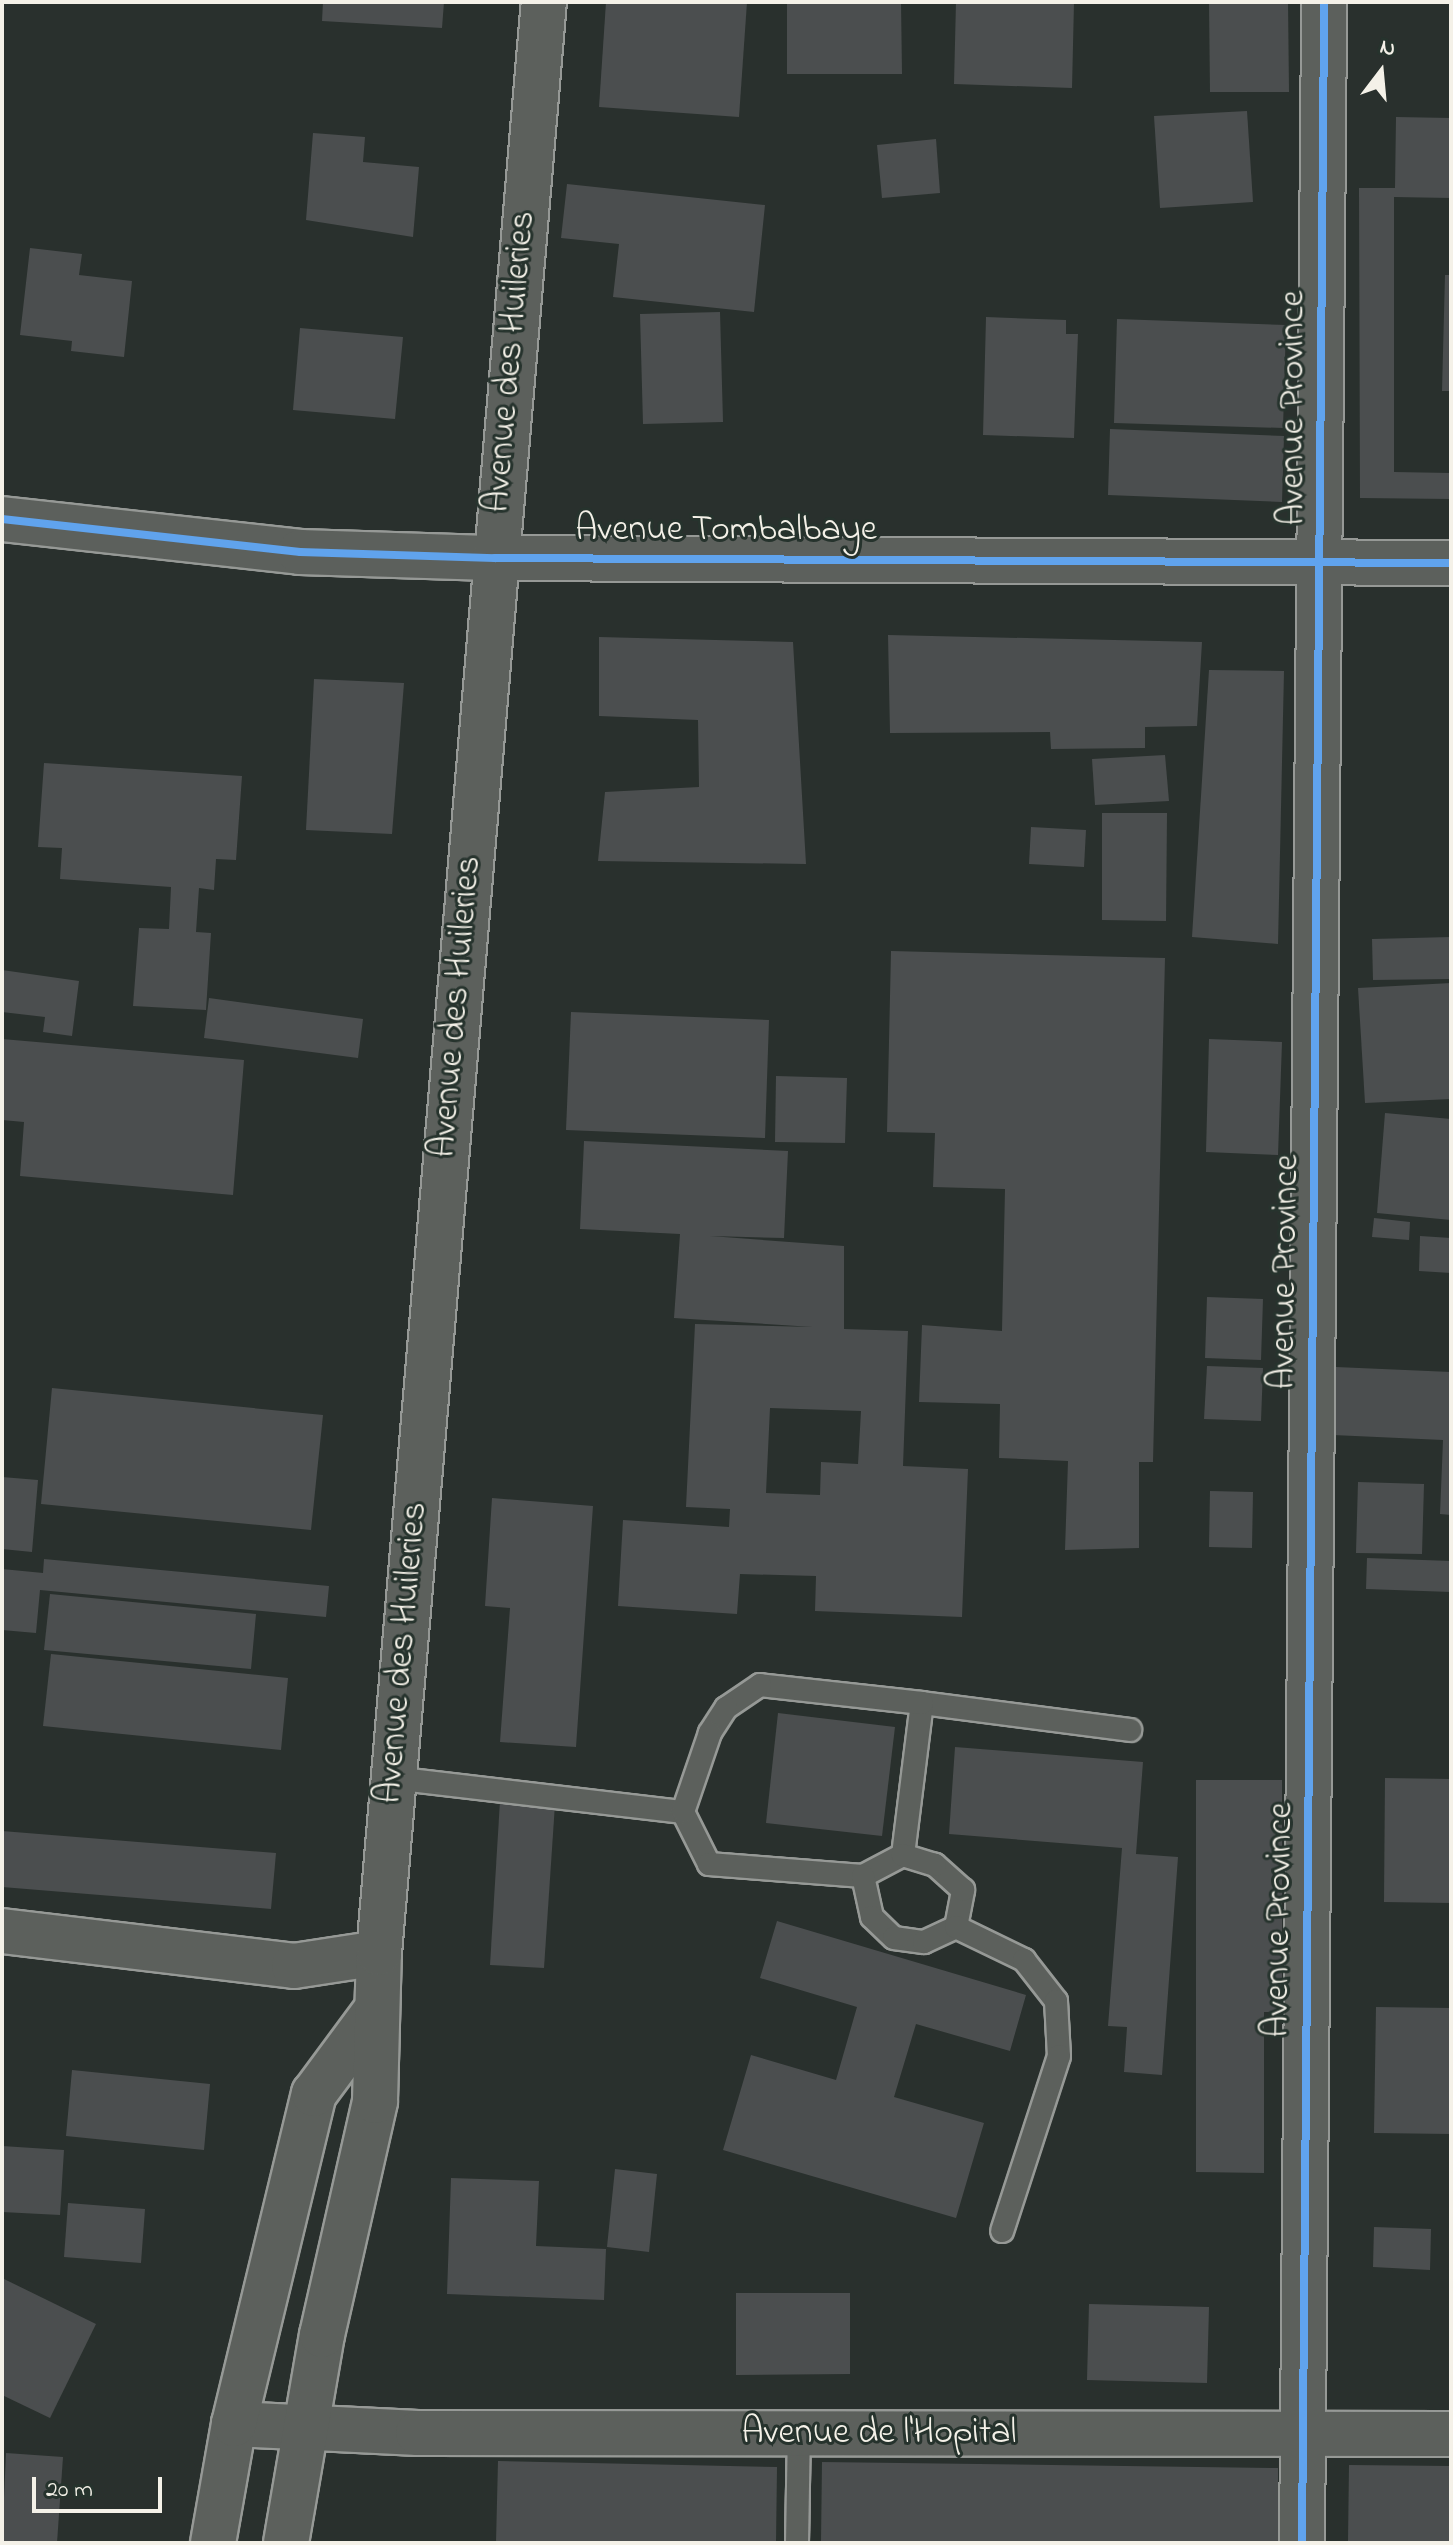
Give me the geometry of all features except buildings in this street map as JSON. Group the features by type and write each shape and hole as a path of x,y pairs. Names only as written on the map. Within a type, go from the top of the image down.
{"street":[{"name":"Avenue des Huileries","path":"286,2543 306,2430 375,2101 374,2013 544,2"},
{"name":"Avenue Province","path":"1302,2543 1324,2"},
{"name":"Avenue Tombalbaye","path":"2,519 300,552 495,558 1451,563"},
{"path":"2,1931 294,1966 379,1953"},
{"path":"213,2543 234,2424 314,2094 374,2013"},
{"name":"Avenue de l'Hopital","path":"234,2424 306,2430 1304,2437 1451,2434"}],"lane":[{"path":"956,1927 963,1890 935,1865 903,1855 863,1876 709,1864 683,1812 710,1733 726,1708 760,1685 1130,1730"},
{"path":"903,1855 922,1703"},
{"path":"393,1778 683,1812"},
{"path":"863,1876 872,1917 894,1938 924,1942 956,1927"},
{"path":"956,1927 1024,1960 1056,2001 1059,2056 1002,2231"},
{"path":"797,2543 799,2433"}],"cycle path":[{"path":"1302,2543 1324,2"},
{"path":"2,519 300,552 495,558 1451,563"}]}
